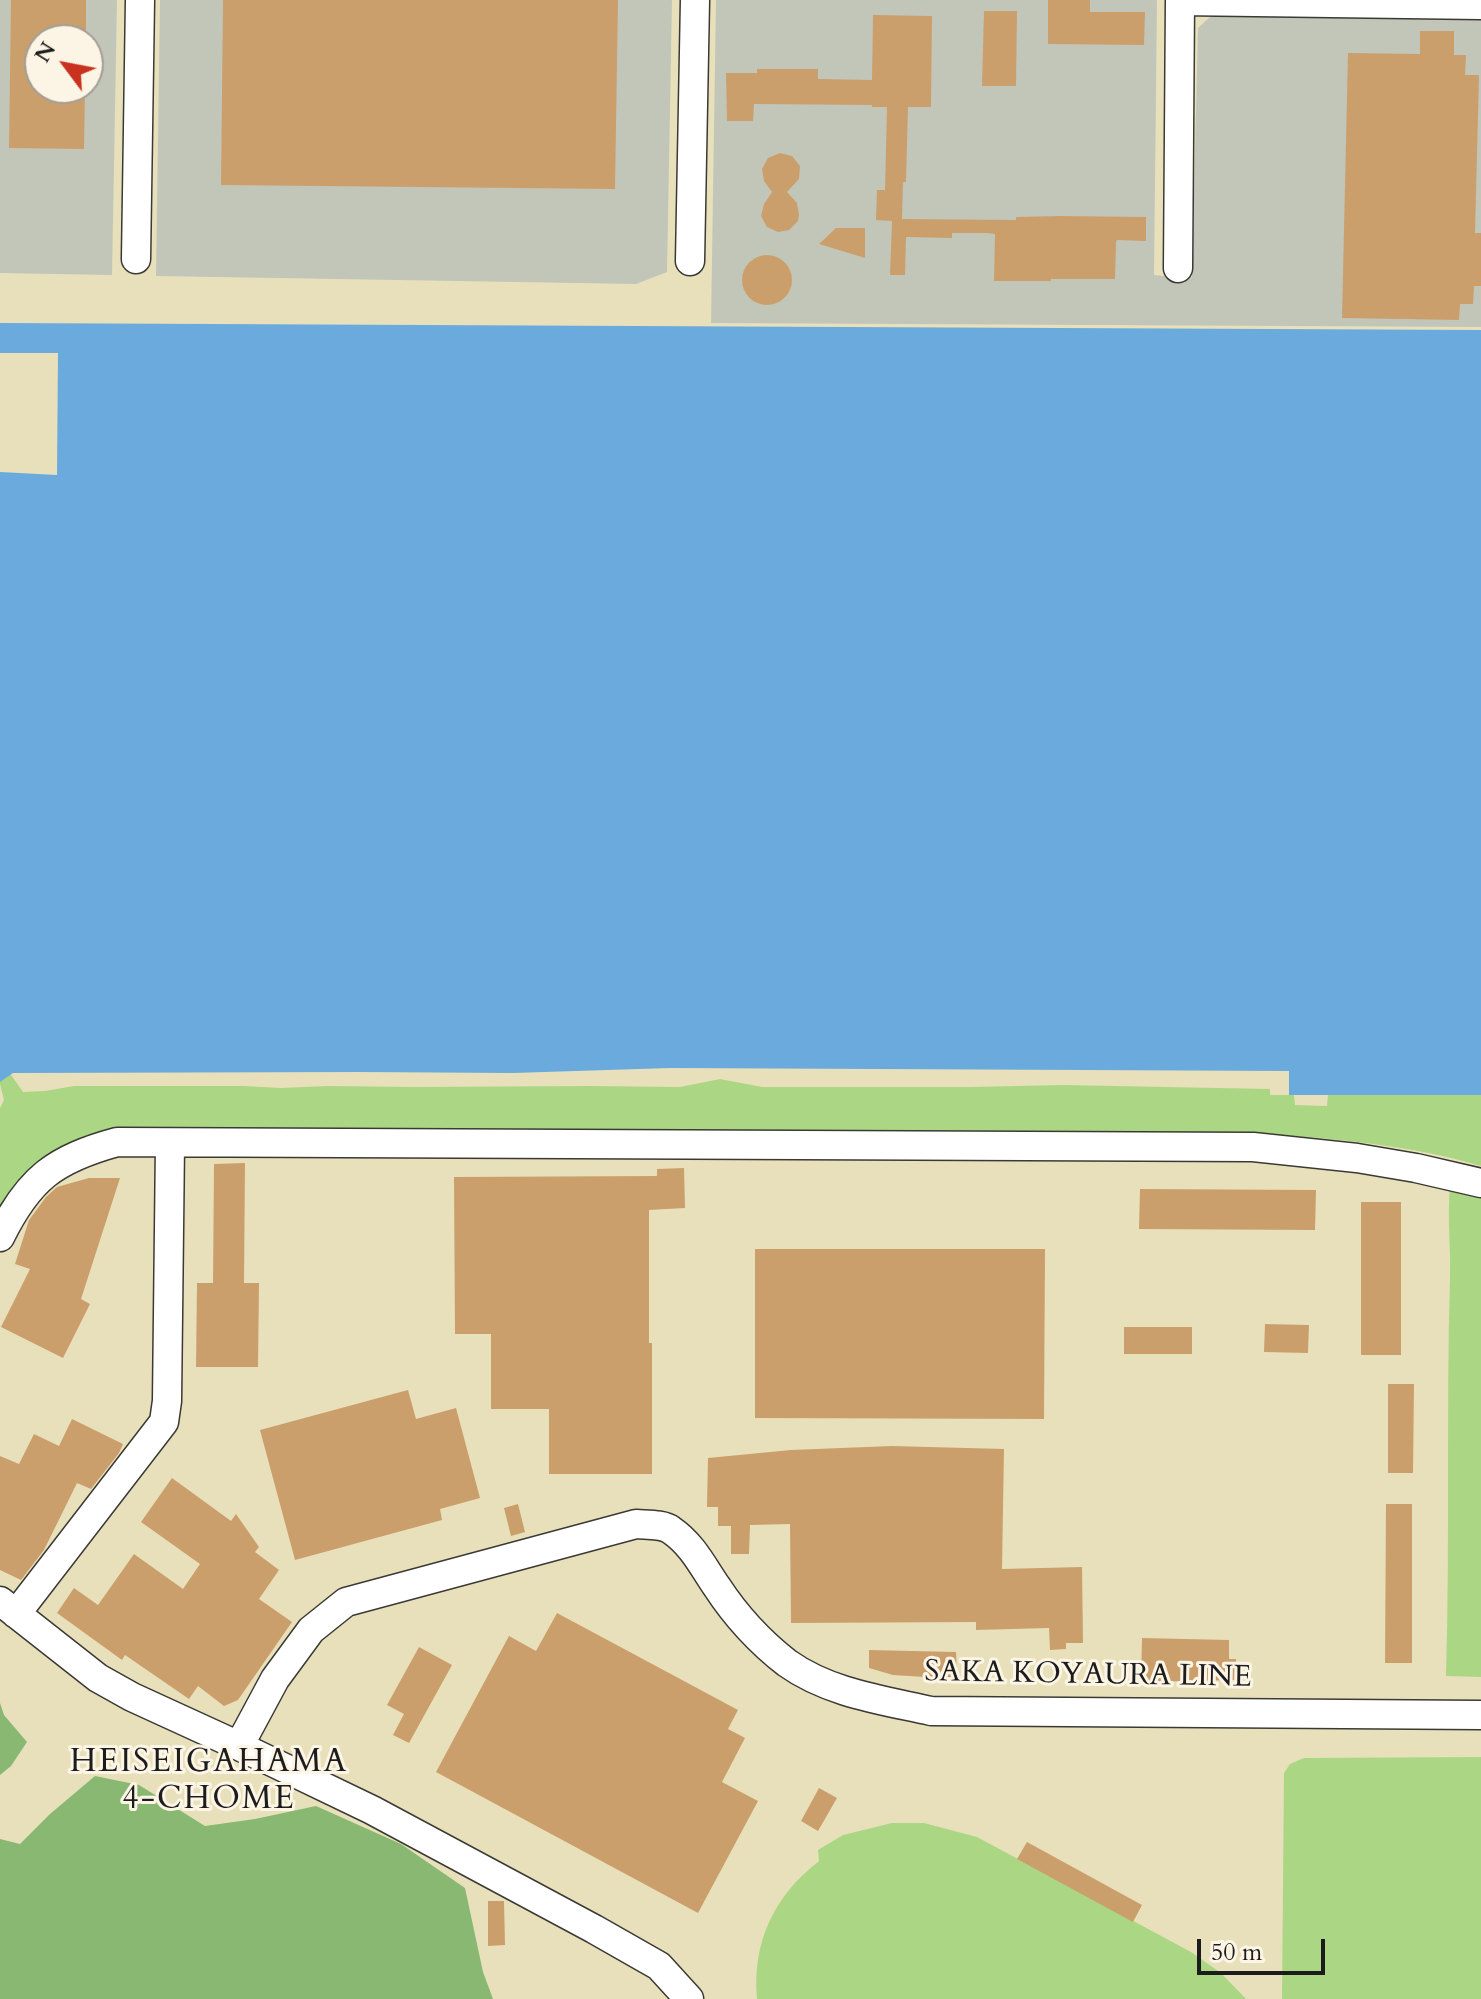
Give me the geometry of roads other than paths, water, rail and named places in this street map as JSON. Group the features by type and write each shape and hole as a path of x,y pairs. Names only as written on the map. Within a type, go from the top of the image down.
{"street":[{"path":"136,259 140,0"},
{"path":"690,261 695,0"},
{"path":"1178,268 1180,0 1481,5"},
{"path":"0,1237 27,1190 57,1165 83,1151 117,1142 1253,1147 1357,1158 1481,1183"},
{"path":"170,1143 167,1401 164,1422 8,1608 98,1678 372,1810 659,1966 689,1999"},
{"name":"SAKA KOYAURA LINE","path":"239,1746 275,1679 311,1630 346,1602 636,1524 669,1528 695,1552 748,1628 788,1663 817,1680 860,1696 931,1711 1481,1715"}],"water":[{"path":"0,323 1481,330 1481,1095 1289,1095 1289,1071 670,1068 513,1073 13,1073 0,1082 0,472 57,475 58,353 0,353"}],"district":[{"name":"HEISEIGAHAMA 4-CHOME","path":"209,1782"}]}
